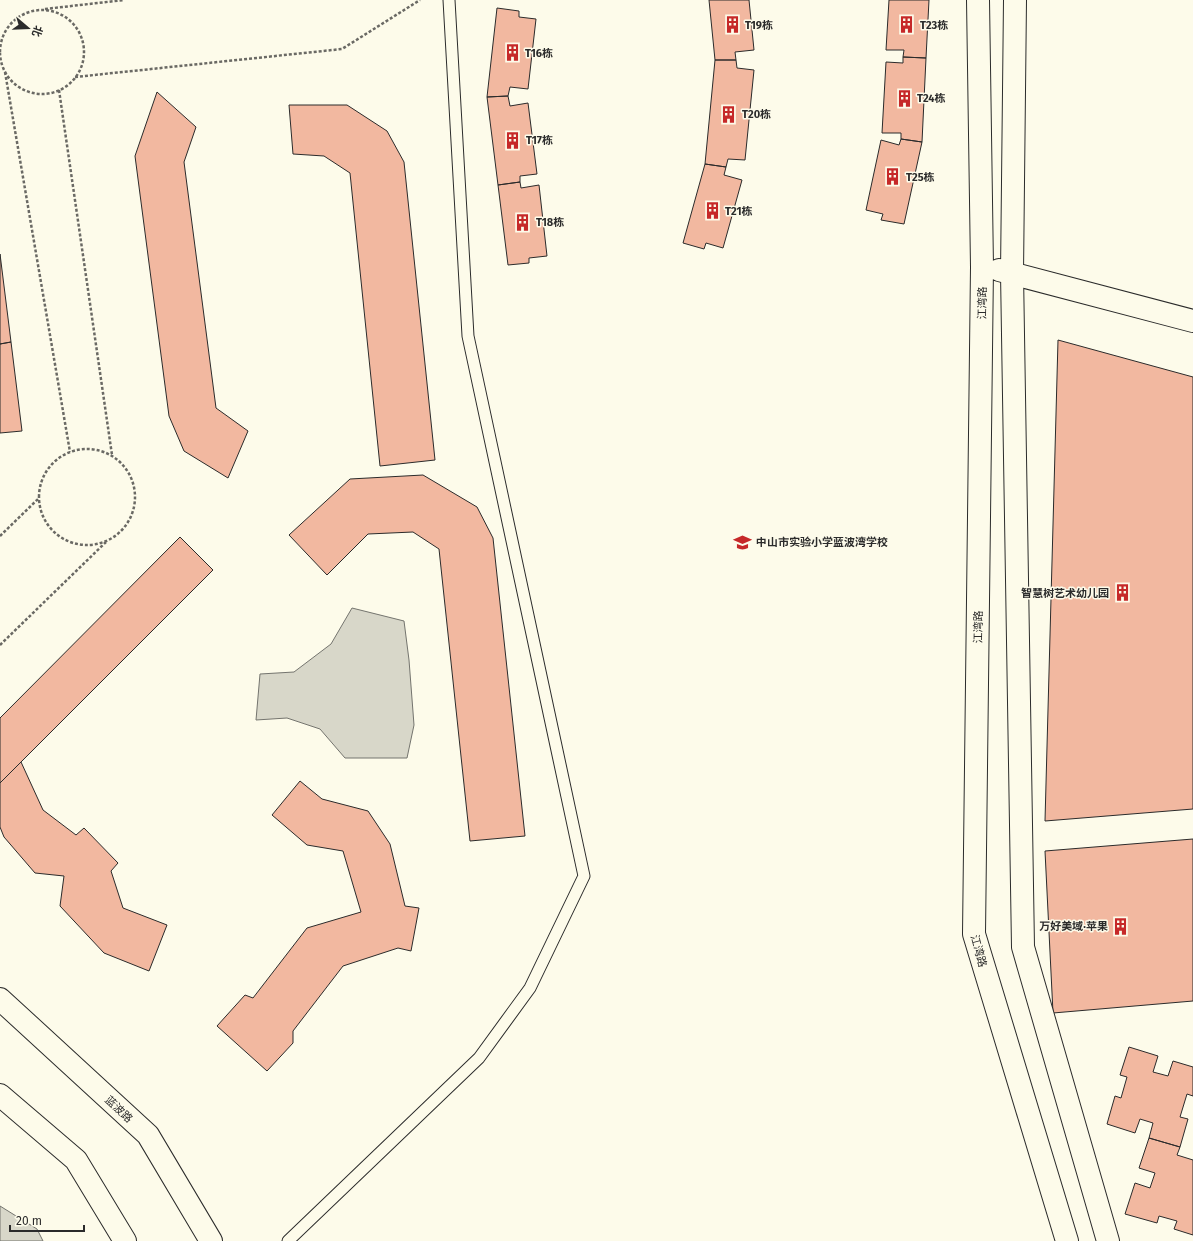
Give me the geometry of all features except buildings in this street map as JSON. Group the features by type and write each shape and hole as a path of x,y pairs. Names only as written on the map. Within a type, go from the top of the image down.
{"street":[{"name":"江湾路","path":"978,0 982,267 974,934 1067,1241"},
{"path":"1015,0 1012,273 1023,947 1108,1241"},
{"path":"982,267 1012,273 1193,321"},
{"name":"蓝波路","path":"0,999 148,1135 210,1241"},
{"path":"0,1095 76,1160 125,1241"}],"lane":[{"path":"288,1241 479,1058 530,988 584,876 468,336 449,0"}],"path":[{"path":"70,452 5,72 0,59 0,45 5,32 14,21 25,14 38,10 124,0"},
{"path":"75,77 342,49 420,0"},
{"path":"5,72 12,82 22,89 34,93 47,94 59,90 68,84 75,77 82,65 84,51 81,38 74,26 64,17 52,11 38,10"},
{"path":"59,90 112,455"},
{"path":"0,645 106,542 117,535 127,525 133,513 135,500 134,486 130,474 122,463 112,455 98,450 84,448 70,452 57,459 47,470 41,484 38,498 42,514 49,528 61,538 75,544 91,545 106,542"},
{"path":"0,536 38,498"}],"shaded area":[{"path":"352,608 404,621 409,660 414,725 407,758 345,758 320,729 287,718 256,720 260,674 294,672 331,644"},
{"path":"0,1206 37,1229 43,1241 0,1241"}],"place":[{"name":"T19栋","path":"732,25"},
{"name":"T23栋","path":"907,25"},
{"name":"T16栋","path":"512,53"},
{"name":"T24栋","path":"904,98"},
{"name":"T20栋","path":"729,114"},
{"name":"T17栋","path":"513,140"},
{"name":"T25栋","path":"893,177"},
{"name":"T21栋","path":"712,211"},
{"name":"T18栋","path":"523,222"},
{"name":"中山市实验小学蓝波湾学校","path":"743,542"},
{"name":"智慧树艺术幼儿园","path":"1122,593"},
{"name":"万好美域·苹果","path":"1121,926"}]}
